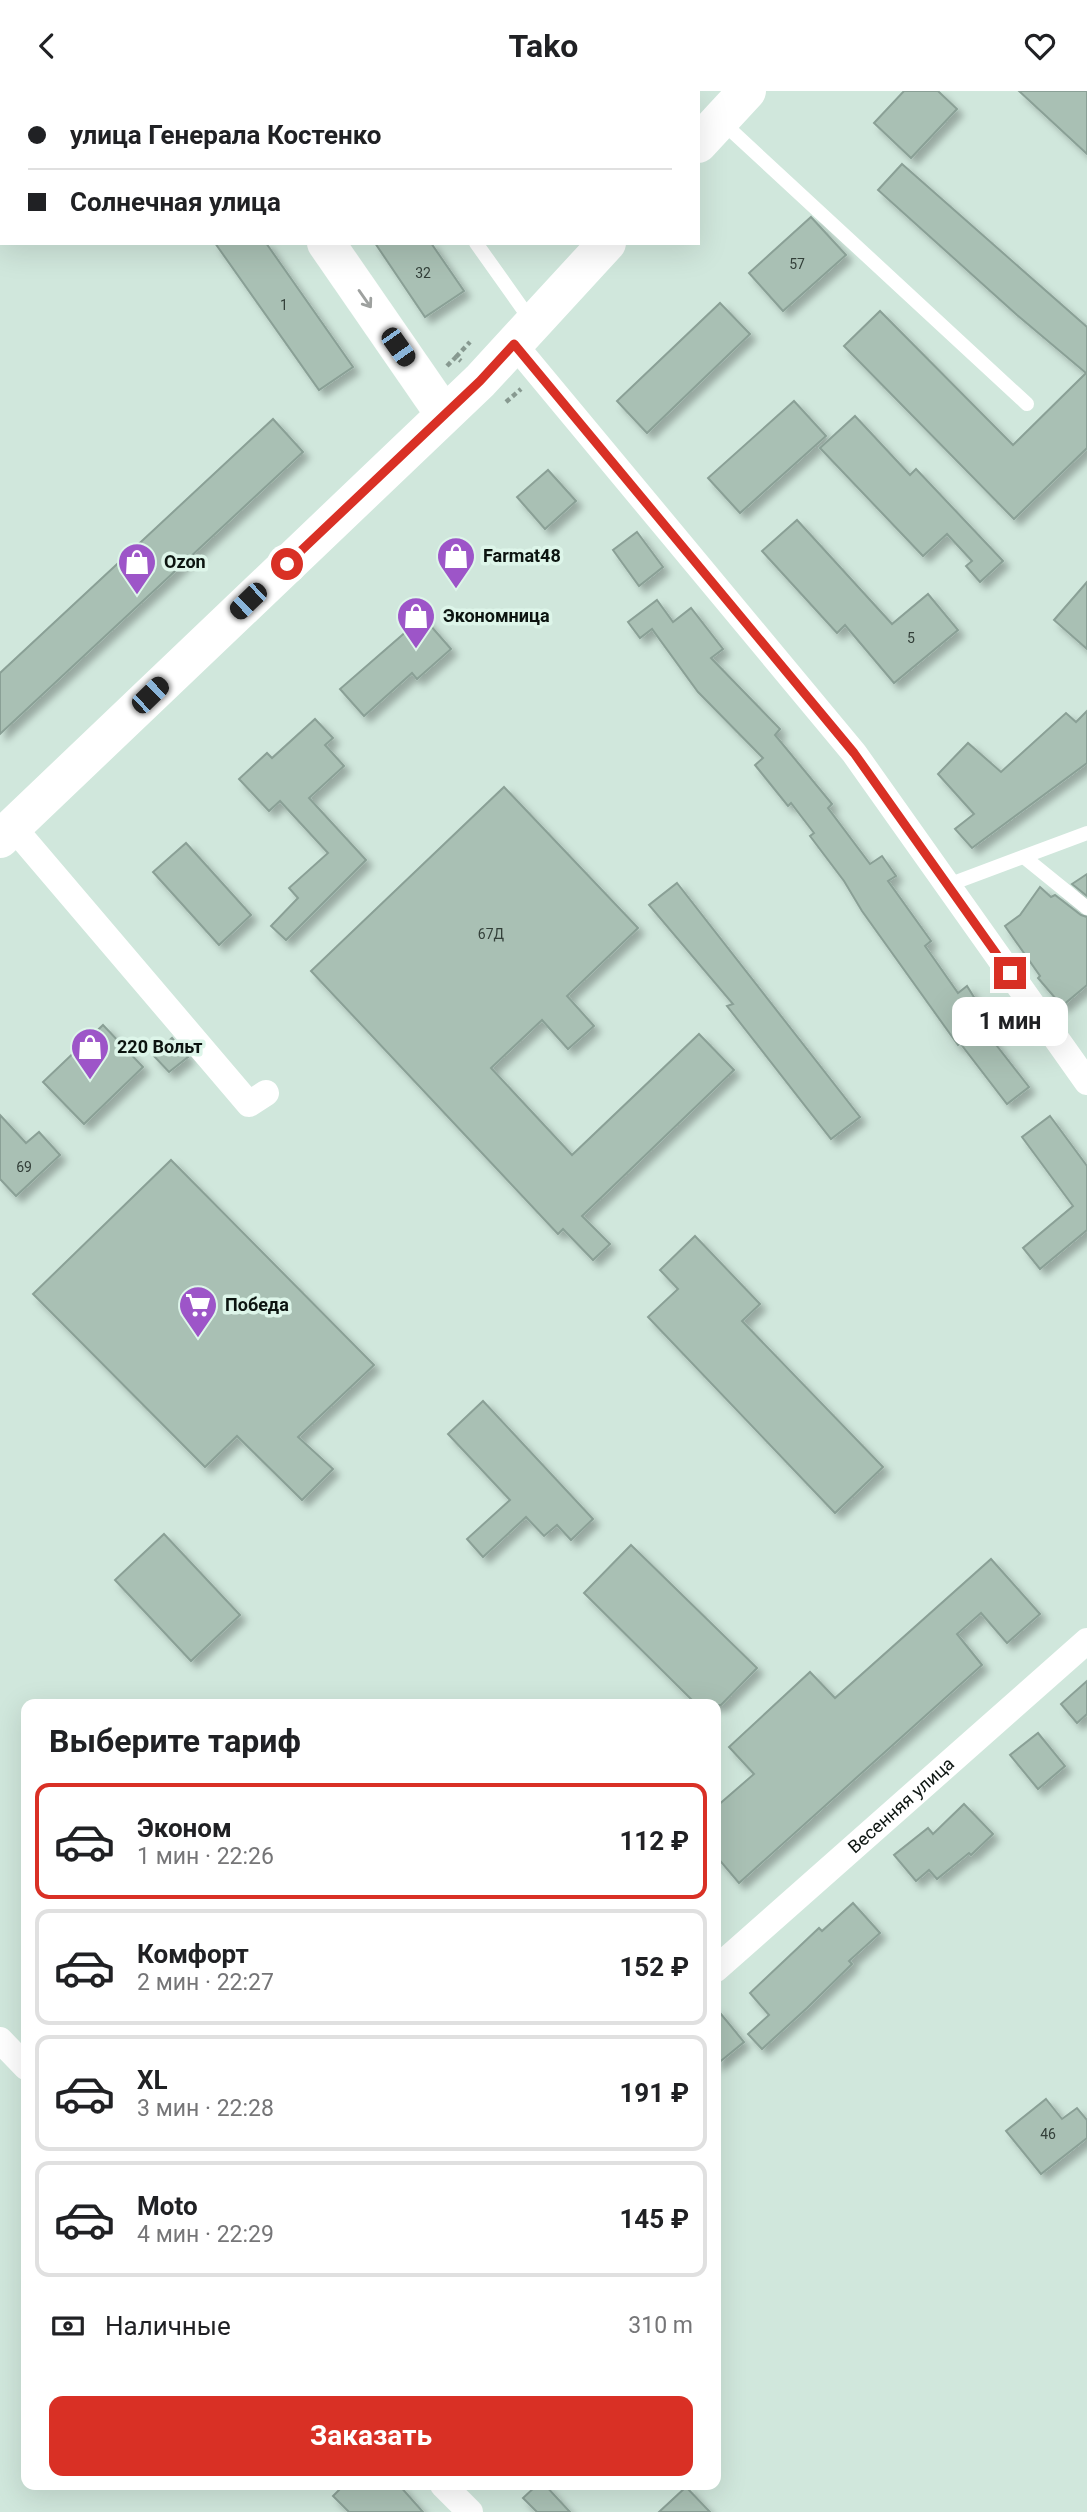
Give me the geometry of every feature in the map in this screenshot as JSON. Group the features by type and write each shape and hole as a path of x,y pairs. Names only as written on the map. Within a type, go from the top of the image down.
{"main road":[{"path":"709,132 747,91"},
{"path":"327,245 444,414"},
{"path":"7,833 480,381 605,245"}],"street":[{"path":"523,334 854,753 1087,1082"},
{"path":"7,833 249,1104 267,1093"},
{"name":"Весенняя улица","path":"721,1965 1087,1641"},
{"path":"0,2040 21,2062"},
{"path":"448,2490 470,2512"}],"lane":[{"path":"709,132 1027,404"},
{"path":"477,245 523,334"},
{"path":"947,885 1087,834"},
{"path":"1024,857 1087,908"}],"building":[{"path":"904,91 938,91 957,109 911,158 874,123"},
{"path":"1019,91 1087,91 1087,154"},
{"path":"902,164 1087,327 1087,448 1014,519 844,346 880,311 1013,445 1086,373 878,190"},
{"path":"811,217 846,255 783,311 749,273"},
{"path":"216,245 267,245 353,367 319,390"},
{"path":"376,245 432,245 464,291 425,317"},
{"path":"720,303 750,334 647,433 617,401"},
{"path":"794,401 826,436 740,513 708,478"},
{"path":"855,416 910,475 916,469 1003,561 980,582 966,566 972,561 947,534 923,556 820,448"},
{"path":"273,419 303,452 0,734 0,673"},
{"path":"548,470 576,501 545,529 517,497"},
{"path":"797,520 892,624 928,594 958,630 894,683 845,625 837,633 762,551"},
{"path":"637,532 663,567 639,586 613,550"},
{"path":"1087,582 1087,649 1054,620"},
{"path":"657,600 673,622 691,608 723,649 711,658 780,729 775,735 832,804 828,808 870,864 882,856 896,876 888,881 931,941 925,946 958,993 967,986 990,1023 983,1028 1029,1087 1007,1104 960,1043 958,1045 862,911 844,881 810,836 814,833 791,803 788,806 755,765 763,758 698,692 652,629 640,638 628,622"},
{"path":"423,617 451,649 417,679 412,673 364,716 340,689"},
{"path":"1087,711 1087,763 972,848 955,829 974,814 938,774 968,743 1001,772 1066,713 1076,722"},
{"path":"315,719 333,738 325,745 344,766 309,798 366,860 286,940 271,926 298,898 289,888 328,853 280,801 269,811 239,779 267,753 272,758"},
{"path":"504,787 638,928 567,996 594,1026 568,1049 542,1020 491,1068 572,1155 699,1034 734,1070 582,1216 610,1244 593,1260 563,1229 558,1234 311,971"},
{"path":"186,843 251,915 219,945 153,872"},
{"path":"1087,874 1087,896 1072,884"},
{"path":"677,883 860,1117 831,1139 727,1006 733,1004 649,905"},
{"path":"1040,887 1051,897 1055,895 1087,917 1087,985 1062,1006 1038,978 1040,976 1005,926 1020,915"},
{"path":"103,1025 143,1067 84,1124 43,1082"},
{"path":"172,1038 188,1057 169,1072 153,1055"},
{"path":"0,1115 26,1143 39,1132 60,1155 16,1196 0,1179"},
{"path":"1050,1116 1087,1166 1087,1230 1040,1269 1023,1248 1073,1206 1022,1137"},
{"path":"171,1160 374,1365 298,1437 333,1469 302,1500 237,1436 205,1467 33,1294"},
{"path":"695,1236 760,1304 742,1321 883,1467 835,1513 648,1317 678,1289 660,1270"},
{"path":"483,1401 593,1519 571,1540 557,1525 544,1536 526,1517 483,1557 467,1539 510,1500 448,1434"},
{"path":"164,1534 240,1615 191,1661 115,1580"},
{"path":"631,1545 757,1668 721,1705 721,1699 691,1699 584,1593"},
{"path":"991,1559 1040,1614 1007,1643 981,1613 957,1634 982,1665 739,1883 721,1862 721,1803 754,1774 729,1747 810,1672 835,1698"},
{"path":"1087,1681 1087,1714 1077,1723 1061,1704"},
{"path":"1038,1733 1065,1766 1038,1789 1010,1755"},
{"path":"964,1804 993,1834 971,1855 969,1853 937,1879 929,1870 916,1881 894,1855 928,1828 933,1834"},
{"path":"853,1903 880,1933 849,1961 852,1964 762,2049 748,2034 769,2015 750,1993 819,1928 822,1931"},
{"path":"721,2014 744,2042 721,2061"},
{"path":"1046,2099 1062,2119 1077,2108 1087,2120 1087,2138 1041,2174 1006,2131"},
{"path":"339,2490 403,2490 423,2512 349,2512 333,2496"},
{"path":"532,2490 550,2490 570,2512 537,2512 523,2498"},
{"path":"683,2490 689,2490 710,2512 659,2512"}],"place":[{"name":"Farmat48","path":"456,590"},
{"name":"Ozon","path":"137,596"},
{"name":"Экономница","path":"416,650"},
{"name":"220 Вольт","path":"90,1081"},
{"name":"Победа","path":"198,1339"}],"route":[{"path":"287,564 480,381 514,344 854,753 1010,973"}]}
